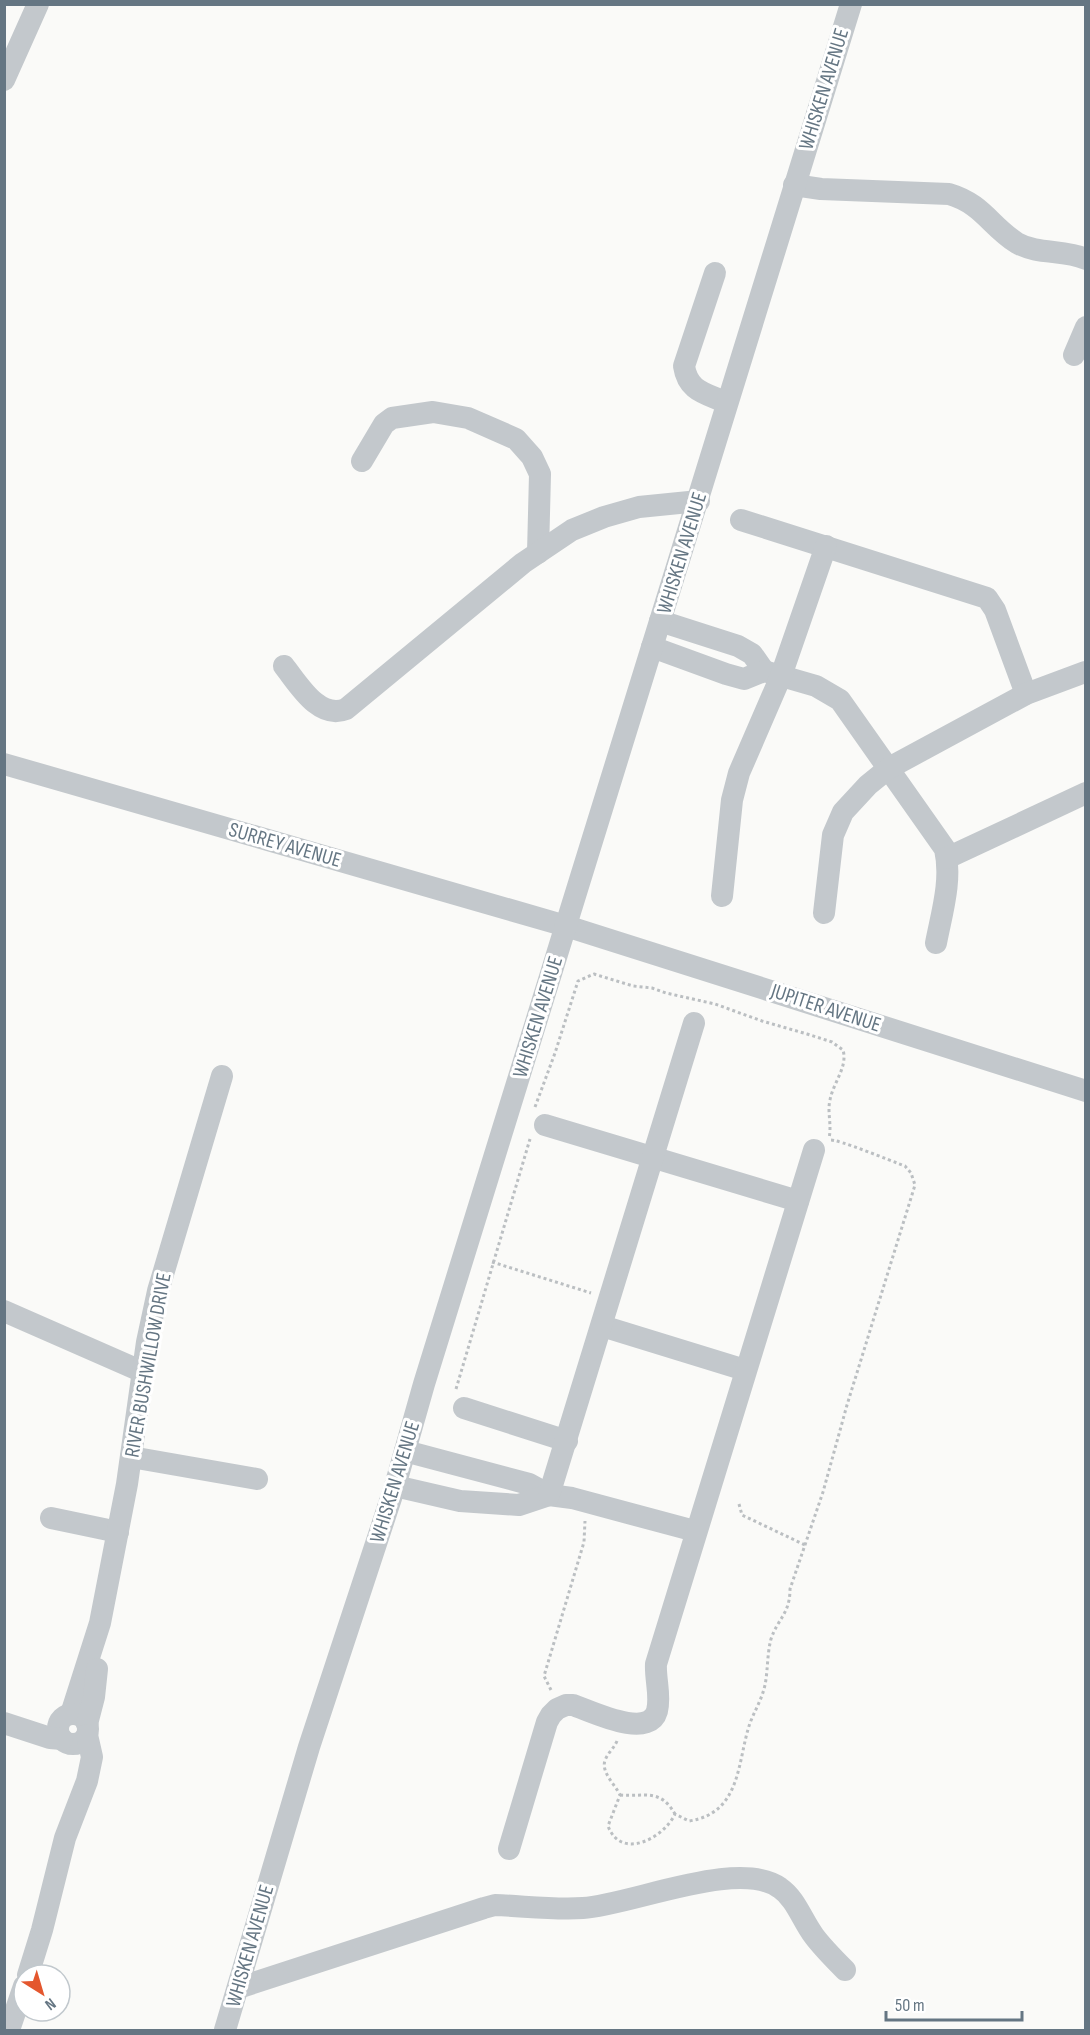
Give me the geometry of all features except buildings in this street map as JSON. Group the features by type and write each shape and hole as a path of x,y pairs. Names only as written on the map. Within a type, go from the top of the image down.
{"street":[{"path":"4,80 38,4"},
{"name":"WHISKEN AVENUE","path":"225,2031 306,1757 395,1486 851,4"},
{"path":"794,185 820,189 949,195 962,198 975,205 1017,243 1036,250 1074,255 1086,259"},
{"path":"715,273 684,366 686,378 692,387 727,403"},
{"path":"1074,355 1086,327"},
{"path":"362,462 384,424 392,418 433,412 468,418 516,439 532,457 540,474 538,553"},
{"path":"284,666 316,704 329,711 339,712 346,709 523,563 572,530 604,517 639,507 699,501"},
{"path":"741,520 987,598 995,610 1026,694"},
{"path":"722,896 732,800 739,773 773,674 826,546"},
{"path":"660,621 738,646 752,654 773,674"},
{"path":"698,664 709,637"},
{"path":"652,647 726,675 744,679 773,674 816,686 840,700 945,849 949,867 936,943"},
{"path":"824,913 833,835 843,812 868,784 889,768 1026,694 1085,672"},
{"name":"SURREY AVENUE","path":"4,764 566,926"},
{"path":"947,858 1086,794"},
{"name":"JUPITER AVENUE","path":"566,926 1086,1091"},
{"path":"549,1495 694,1023"},
{"name":"RIVER BUSHWILLOW DRIVE","path":"73,1729 94,1697 100,1623 118,1532 158,1291 222,1076"},
{"path":"536,1124 798,1201"},
{"path":"508,1849 551,1715 566,1705 573,1705 637,1725 646,1724 656,1715 658,1700 656,1664 695,1531 814,1150"},
{"path":"4,1311 142,1379"},
{"path":"602,1326 745,1370"},
{"path":"4,1329 30,1336 142,1379"},
{"path":"464,1408 567,1441"},
{"path":"405,1451 529,1485 549,1495 591,1502 695,1531"},
{"path":"131,1457 257,1479"},
{"path":"395,1486 459,1501 519,1505 549,1495"},
{"path":"51,1518 118,1532"},
{"path":"12,1726 50,1738 73,1729 87,1780 65,1838 42,1930 28,1963"},
{"path":"238,1988 495,1905 585,1908 710,1881 739,1878 764,1880 780,1888 796,1906 816,1939 844,1970"}],"path":[{"path":"464,1408 455,1400 456,1389 492,1262 578,981 594,975 715,1004 832,1042 843,1050 845,1058 829,1101 828,1140 836,1139 846,1145 905,1166 911,1173 915,1185 847,1405 823,1492 790,1589 790,1604 771,1640 760,1702 750,1723 743,1756 732,1790 726,1799 706,1816 689,1821 675,1814 665,1800 658,1796 620,1795"},
{"path":"492,1262 610,1299"},
{"path":"566,1705 553,1692 544,1676 584,1542 583,1526 591,1502"},
{"path":"739,1504 742,1515 805,1545"},
{"path":"620,1795 603,1766 615,1746 623,1722"},
{"path":"620,1795 608,1826 617,1840 626,1844 643,1842 654,1837 665,1829 675,1814"}]}
